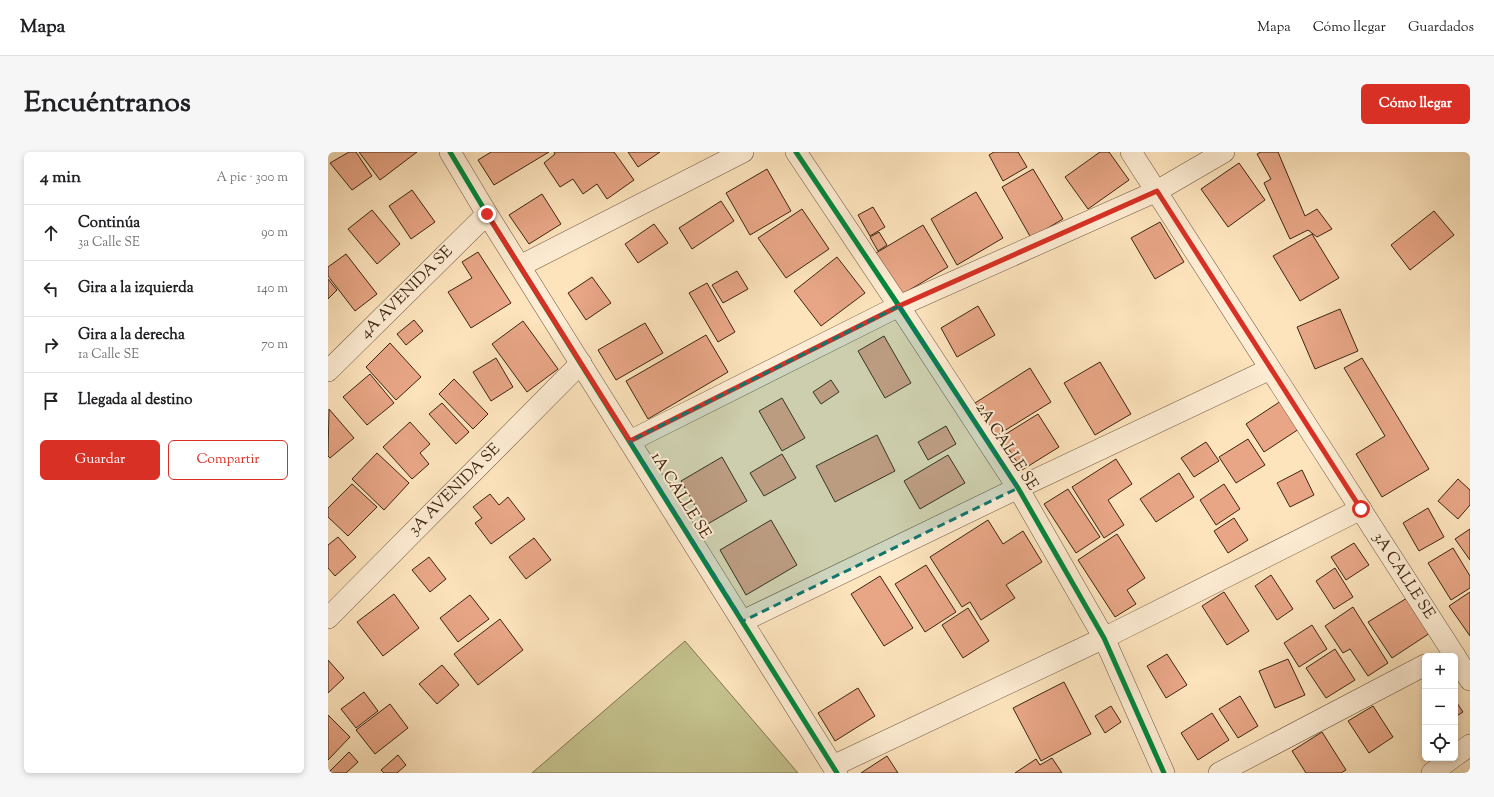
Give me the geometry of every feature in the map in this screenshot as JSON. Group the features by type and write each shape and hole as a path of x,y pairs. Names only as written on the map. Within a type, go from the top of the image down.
{"street":[{"name":"1A CALLE SE","path":"450,152 487,214 835,770"},
{"path":"520,266 744,152"},
{"name":"2A CALLE SE","path":"796,152 1018,488 1104,638 1164,773"},
{"name":"3A CALLE SE","path":"1131,152 1361,509 1450,653"},
{"path":"630,441 899,306 1157,191 1224,152"},
{"name":"4A AVENIDA SE","path":"328,371 487,214"},
{"name":"3A AVENIDA SE","path":"328,618 581,363"},
{"path":"743,621 1018,488 1270,369"},
{"path":"835,770 1104,638 1361,509"},
{"name":"3A CALLE SE","path":"1458,664 1470,680"},
{"path":"1218,773 1422,667"},
{"path":"1458,754 1470,744"},
{"path":"1433,773 1448,761"}],"highlighted area":[{"path":"899,306 1018,488 743,621 630,441"}],"shaded area":[{"path":"685,641 798,773 532,773"}],"building":[{"path":"349,152 356,152 372,176 352,190 330,163"},
{"path":"359,152 417,152 380,180"},
{"path":"491,152 549,152 494,185 478,160"},
{"path":"554,152 614,152 634,180 607,199 597,184 583,194 573,179 560,187 544,163 555,154"},
{"path":"628,152 660,152 638,167"},
{"path":"994,152 1018,152 1027,167 1003,181 989,155"},
{"path":"1100,152 1109,152 1129,180 1088,209 1065,177"},
{"path":"1261,152 1278,152 1305,216 1317,209 1332,229 1317,237 1308,230 1290,239 1264,183 1271,179 1257,154"},
{"path":"1239,163 1265,200 1228,227 1201,189"},
{"path":"767,169 791,211 750,235 726,193"},
{"path":"1033,169 1063,219 1031,238 1002,187"},
{"path":"412,190 435,222 411,239 389,206"},
{"path":"976,192 1003,238 957,265 931,219"},
{"path":"542,194 561,224 529,244 509,215"},
{"path":"721,201 734,221 692,249 679,228"},
{"path":"873,207 885,227 870,236 858,215"},
{"path":"802,209 829,249 786,278 758,238"},
{"path":"372,210 400,244 377,264 348,229"},
{"path":"1434,211 1454,235 1410,270 1391,245"},
{"path":"1160,222 1184,262 1155,279 1131,238"},
{"path":"654,224 668,243 638,263 625,244"},
{"path":"923,225 948,267 901,295 876,253"},
{"path":"879,232 887,245 878,251 870,237"},
{"path":"1312,234 1339,278 1300,301 1273,256"},
{"path":"478,252 511,303 471,328 448,292 472,278 462,262"},
{"path":"346,254 377,294 355,311 328,276 328,267"},
{"path":"837,257 865,293 821,326 794,291"},
{"path":"737,271 748,289 723,303 712,285"},
{"path":"592,277 611,303 586,320 568,293"},
{"path":"328,279 337,290 328,299"},
{"path":"707,283 735,332 718,342 689,293"},
{"path":"978,306 995,335 957,357 941,328"},
{"path":"1340,309 1358,351 1315,369 1297,327"},
{"path":"414,320 423,331 406,345 397,334"},
{"path":"523,321 558,369 527,392 492,344"},
{"path":"645,323 663,353 616,380 598,350"},
{"path":"706,335 728,372 648,419 626,381"},
{"path":"884,336 911,383 885,398 858,351"},
{"path":"390,343 421,377 396,400 366,367"},
{"path":"496,358 513,387 491,401 473,372"},
{"path":"1362,358 1429,469 1382,497 1356,454 1385,436 1344,368"},
{"path":"1100,362 1131,414 1095,435 1064,383"},
{"path":"1030,368 1051,402 996,436 975,403"},
{"path":"370,374 394,403 367,425 343,397"},
{"path":"454,379 488,414 473,429 439,394"},
{"path":"831,380 839,392 821,404 813,392"},
{"path":"782,398 805,438 782,451 759,411"},
{"path":"1281,401 1299,429 1264,452 1246,424"},
{"path":"442,403 469,432 456,444 429,414"},
{"path":"329,409 354,438 330,458 328,456"},
{"path":"1038,414 1059,447 1022,470 1001,437"},
{"path":"410,422 430,444 420,453 429,464 412,479 383,447"},
{"path":"946,426 956,444 928,460 918,442"},
{"path":"877,435 895,471 835,502 816,466"},
{"path":"1248,439 1265,465 1236,483 1219,457"},
{"path":"1206,442 1219,461 1194,477 1181,458"},
{"path":"377,453 409,483 384,510 352,479"},
{"path":"782,454 796,478 764,496 750,473"},
{"path":"948,455 965,483 920,509 904,481"},
{"path":"722,457 747,501 706,525 681,481"},
{"path":"1116,459 1132,484 1108,500 1124,525 1104,538 1072,487"},
{"path":"1302,470 1314,495 1290,507 1277,483"},
{"path":"1179,473 1194,497 1156,522 1140,499"},
{"path":"1458,479 1470,490 1470,505 1458,519 1438,501"},
{"path":"352,484 377,507 348,536 328,517 328,508"},
{"path":"1224,484 1240,509 1216,525 1200,500"},
{"path":"1068,489 1100,537 1076,553 1044,504"},
{"path":"490,494 499,505 508,497 525,519 491,544 475,523 482,518 473,507"},
{"path":"1428,508 1444,537 1419,551 1403,523"},
{"path":"1234,518 1248,540 1228,553 1214,531"},
{"path":"771,520 797,565 746,595 720,550"},
{"path":"988,520 1003,544 1023,531 1042,562 1006,585 1015,598 981,620 970,602 962,607 930,557"},
{"path":"1470,529 1470,560 1455,539"},
{"path":"1117,534 1145,578 1127,590 1136,604 1115,617 1078,560"},
{"path":"338,537 356,557 335,576 328,568 328,545"},
{"path":"534,538 551,560 526,579 509,557"},
{"path":"1354,543 1369,565 1346,580 1331,557"},
{"path":"1453,548 1470,576 1470,588 1451,600 1428,563"},
{"path":"429,557 446,579 430,592 412,570"},
{"path":"926,565 956,612 925,632 895,584"},
{"path":"1335,568 1353,597 1334,609 1316,581"},
{"path":"1271,575 1293,609 1277,620 1255,586"},
{"path":"880,576 913,628 884,646 851,594"},
{"path":"1224,592 1249,631 1227,645 1202,606"},
{"path":"1470,592 1470,636 1449,606"},
{"path":"394,594 419,628 383,656 357,622"},
{"path":"470,595 489,619 458,642 440,618"},
{"path":"1407,598 1430,633 1392,658 1368,622"},
{"path":"1353,607 1388,663 1368,676 1350,649 1343,653 1325,626"},
{"path":"968,608 989,641 963,658 942,625"},
{"path":"500,619 523,650 478,685 454,654"},
{"path":"1312,625 1327,649 1299,667 1284,643"},
{"path":"1335,649 1355,680 1326,698 1306,668"},
{"path":"1167,654 1187,685 1166,698 1147,666"},
{"path":"1288,659 1305,695 1275,708 1259,671"},
{"path":"328,660 344,678 328,693"},
{"path":"442,665 459,685 437,704 419,684"},
{"path":"1064,682 1091,734 1041,761 1013,708"},
{"path":"858,688 875,716 835,741 818,713"},
{"path":"364,692 378,711 356,728 341,709"},
{"path":"1240,696 1258,726 1238,738 1219,709"},
{"path":"390,704 408,728 375,754 356,730"},
{"path":"1458,704 1463,712 1458,715"},
{"path":"1111,706 1121,722 1105,733 1095,716"},
{"path":"1373,706 1393,737 1369,753 1348,721"},
{"path":"1212,713 1229,740 1198,760 1181,733"},
{"path":"328,715 350,737 328,760"},
{"path":"1322,732 1346,770 1341,773 1306,773 1292,751"},
{"path":"349,752 358,762 346,773 328,773"},
{"path":"398,755 406,765 397,773 384,773 381,770"},
{"path":"887,756 898,773 861,773"},
{"path":"1052,758 1062,773 1015,773 1036,759 1040,765"}],"cycle path":[{"path":"450,152 487,214 837,773"},
{"path":"796,152 1018,488 1104,638 1164,773"}],"route":[{"path":"487,214 630,441 899,306 1157,191 1361,509"}]}
